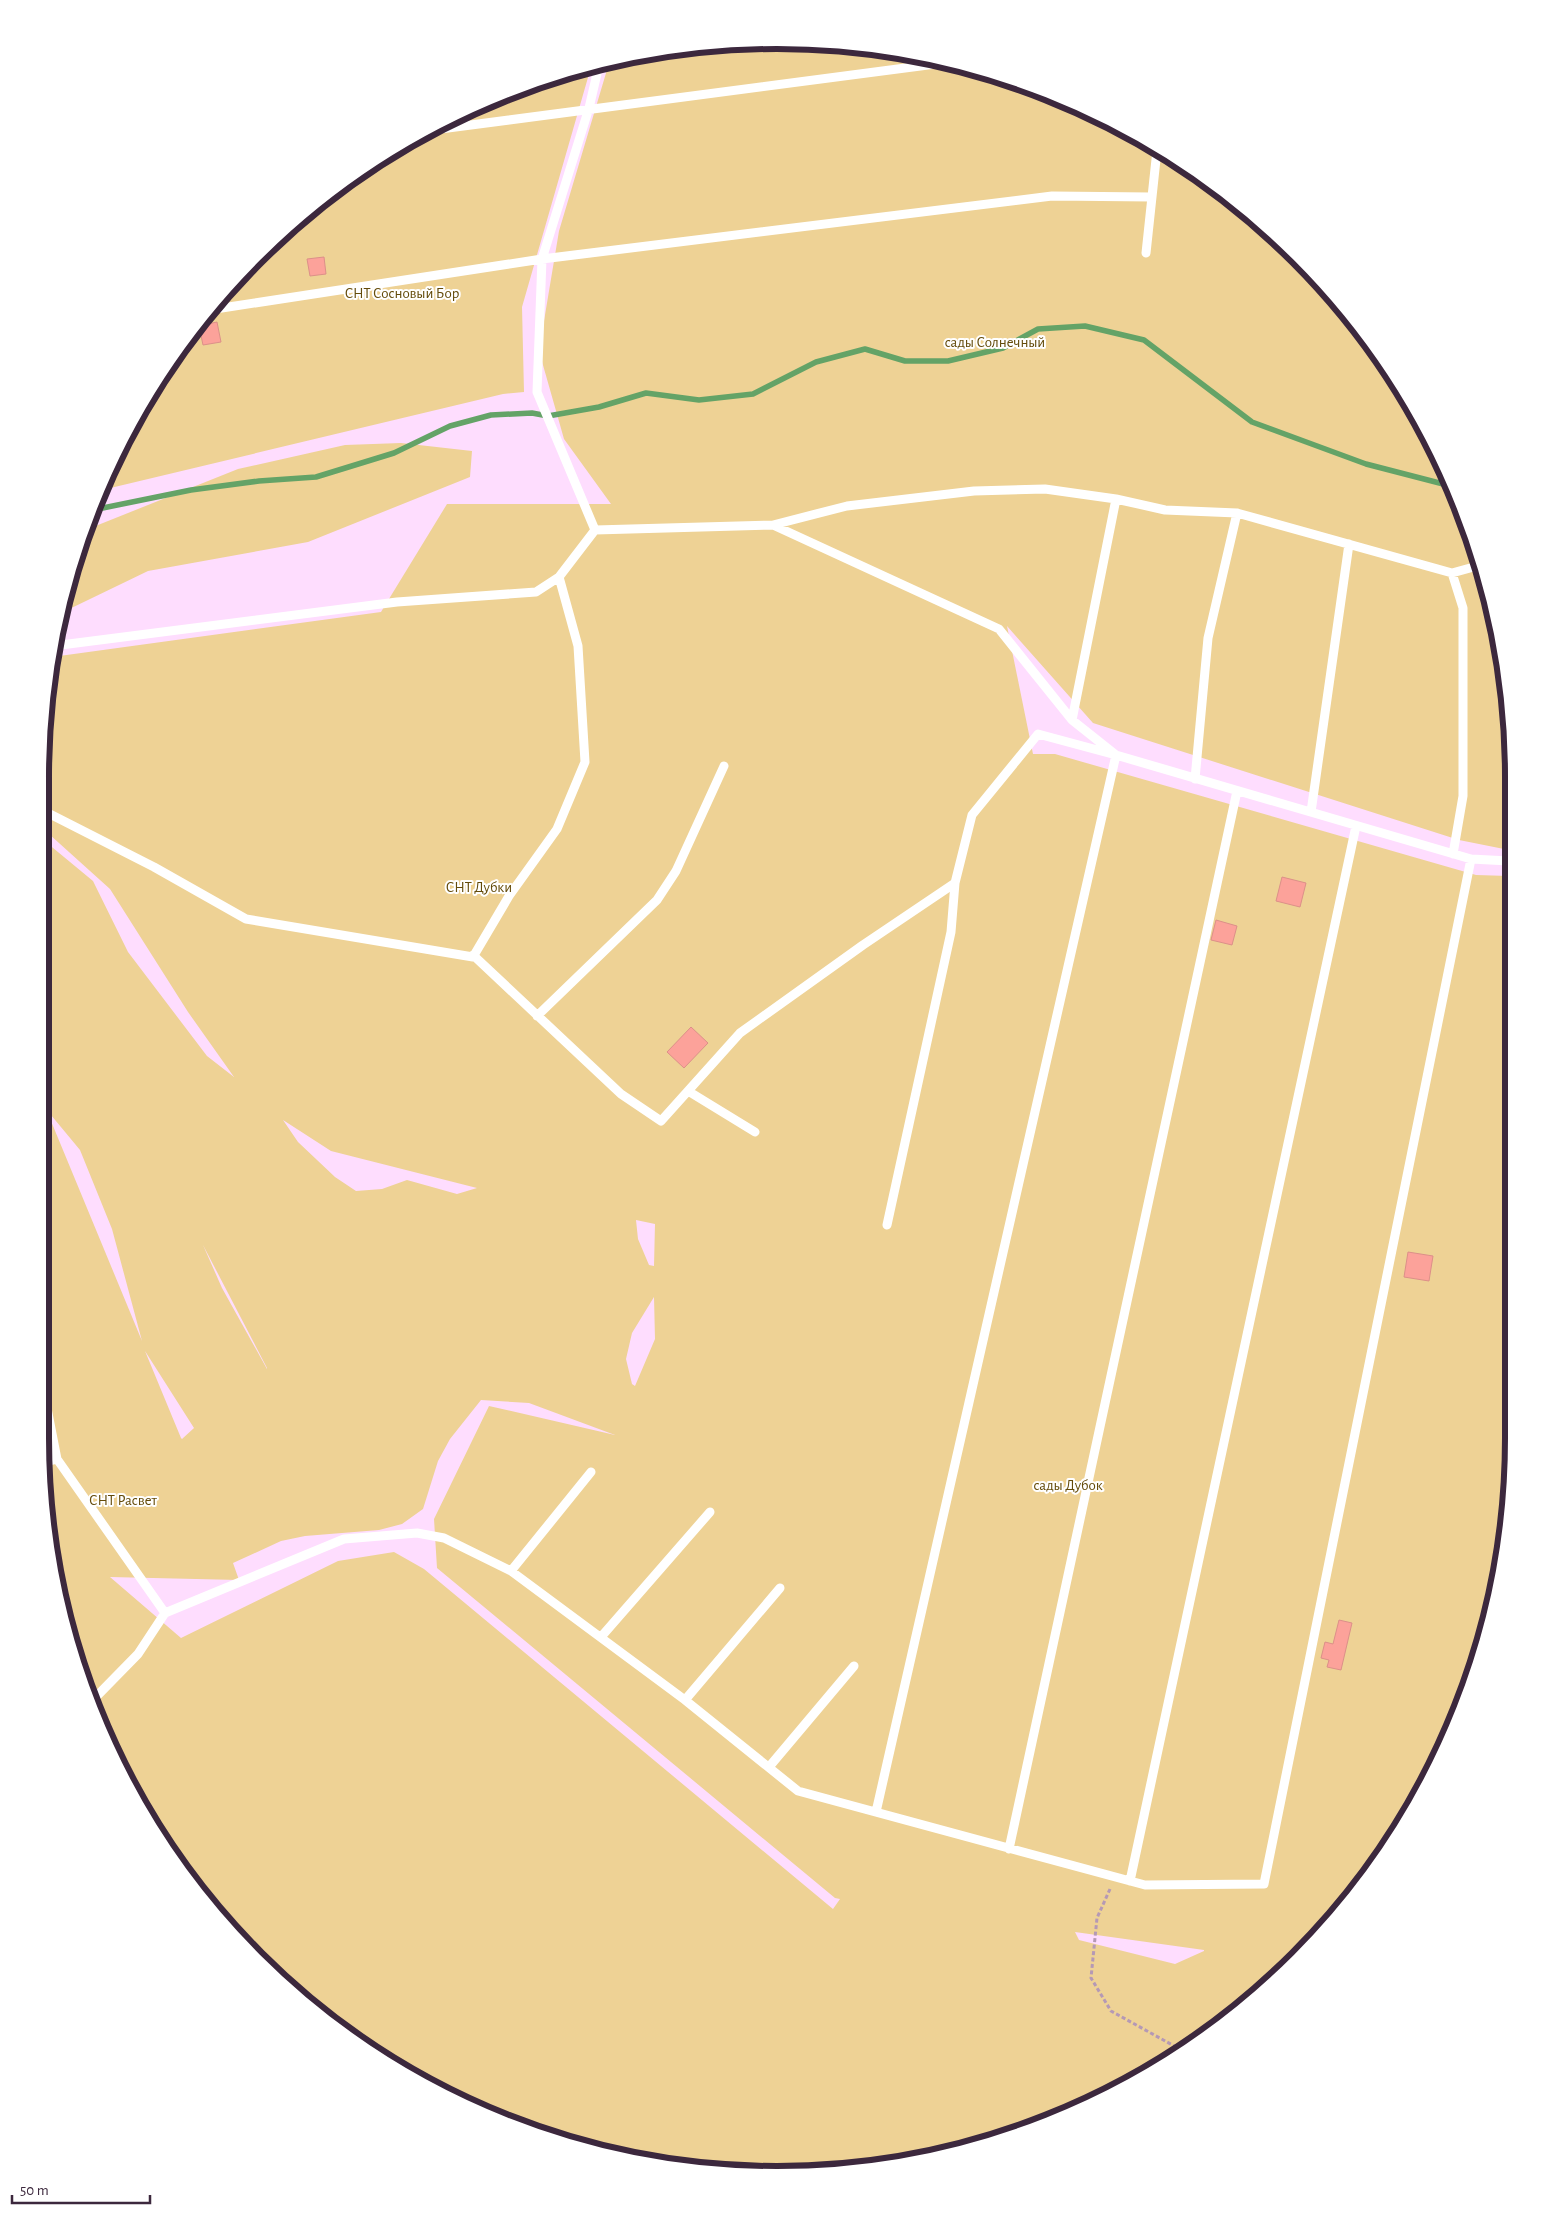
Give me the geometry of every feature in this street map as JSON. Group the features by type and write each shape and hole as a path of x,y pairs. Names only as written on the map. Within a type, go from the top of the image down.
{"lane":[{"path":"448,128 927,65"},
{"path":"595,530 537,392 542,259 589,108 598,72"},
{"path":"1146,253 1156,155"},
{"path":"220,309 542,259 1052,196 1151,197"},
{"path":"595,530 774,525 847,506 974,490 1045,489 1116,498 1165,510 1237,512 1452,573 1474,567"},
{"path":"1072,720 1116,498"},
{"path":"1195,778 1208,638 1237,512"},
{"path":"774,525 999,629 1072,720 1116,755"},
{"path":"61,645 397,602 536,592 559,577 595,530"},
{"path":"1311,812 1349,544"},
{"path":"1452,573 1463,608 1462,796 1453,854"},
{"path":"49,814 154,867 246,919 473,957 509,896 558,829 585,762 578,646 559,577"},
{"path":"887,1225 951,932 955,883 972,815 1038,734 1116,755 1472,860 1505,861"},
{"path":"876,1812 1116,755"},
{"path":"537,1016 657,900 676,871 724,766"},
{"path":"1010,1849 1237,791"},
{"path":"1130,1881 1356,826"},
{"path":"96,1697 138,1654 165,1613 344,1539 417,1533 444,1538 512,1571 685,1700 798,1791 1145,1886 1264,1884 1472,860"},
{"path":"473,955 621,1094 661,1121 740,1033 862,945 955,883"},
{"path":"688,1091 755,1132"},
{"path":"49,1418 57,1459 165,1613"},
{"path":"49,1461 57,1459"},
{"path":"512,1571 591,1472"},
{"path":"601,1637 710,1512"},
{"path":"685,1700 780,1588"},
{"path":"769,1768 854,1666"}],"path":[{"path":"1115,1877 1097,1918 1091,1978 1111,2011 1177,2047"}],"green space":[{"path":"729,50 825,50 919,63 1011,87 1056,104 1141,146 1182,171 1257,229 1325,297 1383,372 1408,413 1430,455 1450,498 1467,543 1491,635 1504,729 1505,849 1459,840 1093,723 1007,626 1033,754 1055,754 1476,875 1505,876 1504,1486 1491,1580 1467,1672 1450,1717 1408,1802 1383,1843 1325,1918 1257,1986 1182,2044 1141,2069 1056,2111 1011,2128 919,2152 825,2165 777,2166 729,2165 635,2152 543,2128 498,2111 413,2069 372,2044 297,1986 262,1953 229,1918 171,1843 146,1802 104,1717 87,1672 63,1580 50,1486 49,1116 142,1341 112,1229 80,1150 49,1113 49,845 93,881 128,952 207,1056 234,1077 188,1012 110,889 49,834 50,729 59,656 381,612 447,504 611,504 564,439 539,351 559,231 607,70 682,55","holes":["283,1120 331,1151 477,1188 457,1194 407,1180 382,1189 356,1191 335,1177 298,1142","636,1220 655,1224 654,1266 649,1265 638,1239","203,1245 267,1369 222,1288","654,1297 655,1339 635,1386 632,1384 626,1359 632,1333","145,1351 194,1428 181,1438","481,1400 529,1403 615,1435 489,1406 434,1519 437,1568 835,1898 840,1899 833,1909 424,1569 394,1552 338,1561 181,1638 110,1577 239,1580 233,1563 281,1541 305,1536 379,1530 402,1524 423,1509 438,1461 450,1439","1075,1932 1204,1951 1175,1964 1079,1940"]},
{"name":"СНТ Сосновый Бор","path":"589,74 522,307 524,392 503,394 108,488 146,413 171,372 229,297 297,229 372,171 413,146 498,104 543,87"},
{"path":"401,443 472,451 470,477 308,542 148,571 69,609 93,527 238,469 345,445"}],"building":[{"path":"324,257 326,274 310,276 307,259"},
{"path":"217,322 221,342 203,345 200,332 207,324"},
{"path":"1282,877 1306,883 1300,907 1276,901"},
{"path":"1216,920 1237,926 1232,945 1211,940"},
{"path":"691,1027 708,1043 684,1068 667,1052"},
{"path":"1408,1252 1433,1256 1429,1281 1404,1277"},
{"path":"1339,1620 1352,1623 1341,1670 1327,1667 1329,1660 1321,1658 1325,1642 1333,1644"}],"waterway":[{"path":"100,509 191,490 259,481 316,477 394,453 450,426 491,415 532,413 548,416 599,407 646,393 699,400 753,394 816,362 865,349 905,361 948,361 1003,348 1038,329 1085,326 1144,340 1252,422 1366,464 1444,484"}],"park label":[{"name":"сады Солнечный","path":"995,342"},
{"name":"СНТ Дубки","path":"479,887"},
{"name":"сады Дубок","path":"1068,1485"},
{"name":"СНТ Расвет","path":"123,1500"}]}
